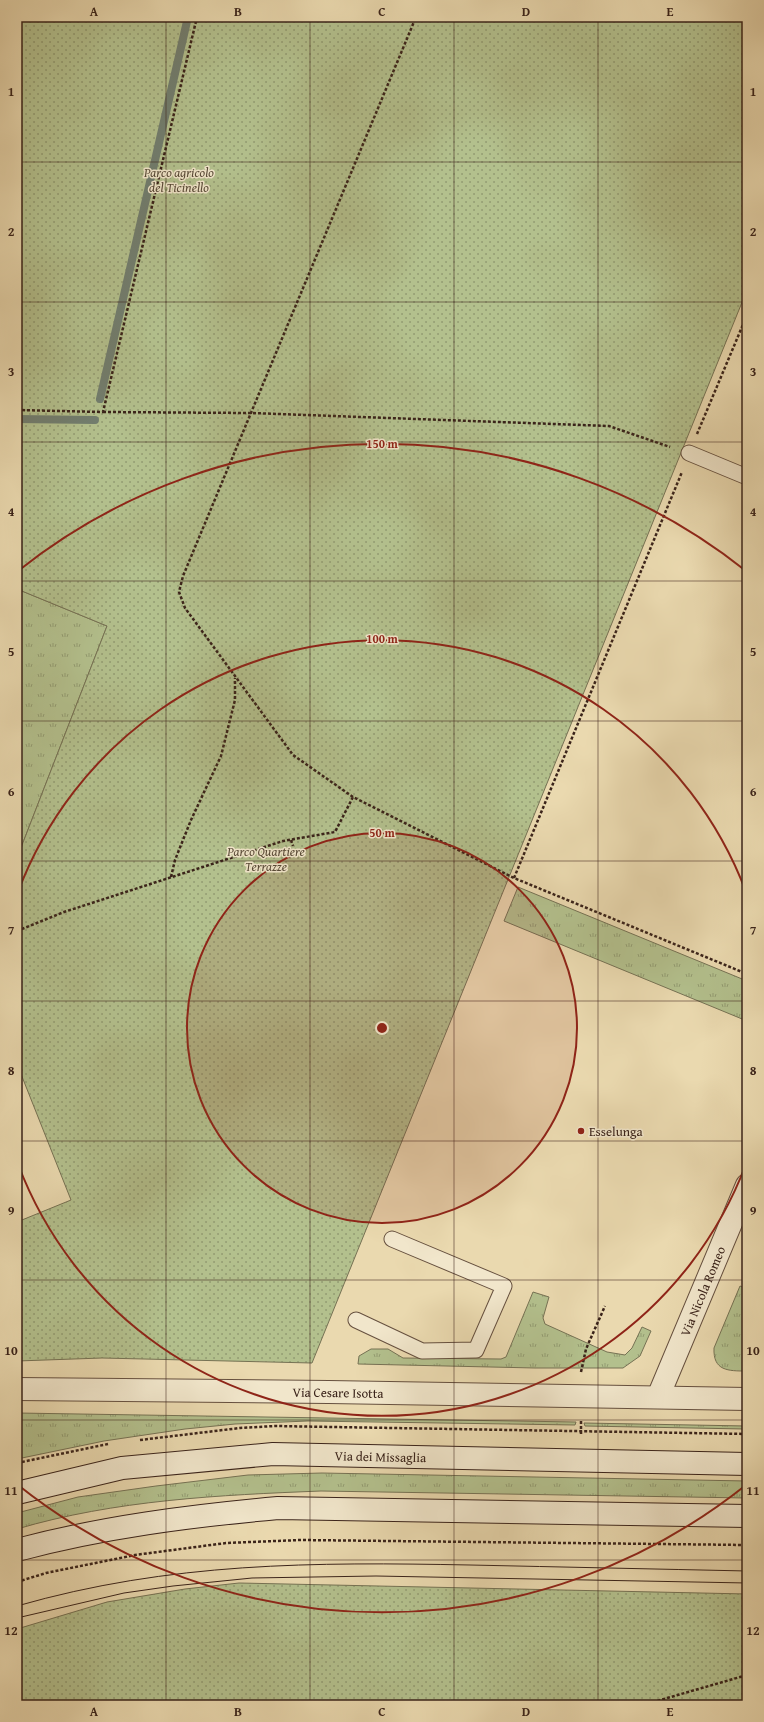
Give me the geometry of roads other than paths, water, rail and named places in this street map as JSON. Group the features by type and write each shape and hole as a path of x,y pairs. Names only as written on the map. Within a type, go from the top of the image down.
{"main road":[{"name":"Via Nicola Romeo","path":"658,1397 747,1185"},
{"name":"Via Cesare Isotta","path":"17,1388 747,1399"},
{"name":"Via dei Missaglia","path":"17,1493 122,1468 273,1454 747,1464"},
{"path":"17,1550 55,1540 136,1524 210,1514 278,1508 747,1516"}],"lane":[{"path":"689,453 747,477"},
{"path":"356,1320 422,1351 476,1350 504,1286 392,1239"}],"waterway":[{"path":"100,399 188,17"},
{"path":"17,419 95,420"}],"tram line":[{"path":"17,1606 74,1591 130,1581 186,1573 298,1565 412,1564 747,1571"},
{"path":"17,1618 124,1593 173,1586 252,1578 376,1576 747,1583"}],"place":[{"name":"Esselunga","path":"581,1131"}],"park label":[{"name":"Parco agricolo del Ticinello","path":"179,180"},
{"name":"Parco Quartiere Terrazze","path":"266,858"}]}
